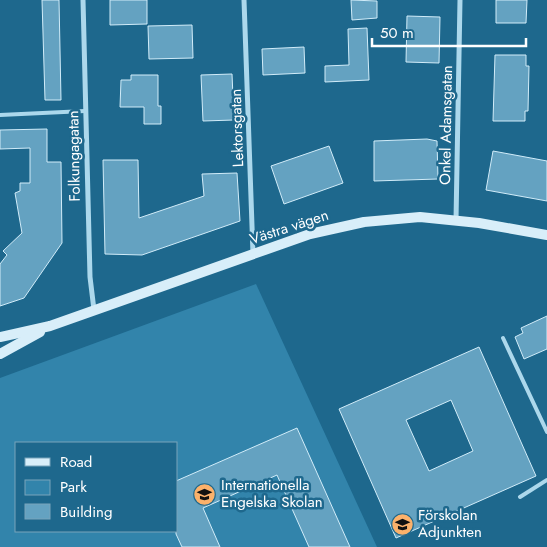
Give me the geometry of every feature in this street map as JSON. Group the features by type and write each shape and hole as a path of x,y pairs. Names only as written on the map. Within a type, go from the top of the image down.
{"main road":[{"name":"Västra vägen","path":"0,337 50,326 310,234 364,222 420,217 456,220 547,235"},
{"name":"Västra vägen","path":"0,354 50,326"}],"street":[{"name":"Folkungagatan","path":"83,0 90,277 94,310"},
{"name":"Lektorsgatan","path":"244,0 253,254"},
{"name":"Onkel Adamsgatan","path":"456,220 460,0"}],"lane":[{"path":"0,115 86,111"},
{"path":"503,338 547,432"},
{"path":"520,497 547,480"}],"green space":[{"path":"256,284 377,547 0,547 0,378"}],"building":[{"path":"42,0 59,0 61,100 45,100"},
{"path":"110,0 147,0 147,24 110,25"},
{"path":"351,0 377,1 377,18 352,20"},
{"path":"496,0 527,0 526,23 496,23"},
{"path":"407,16 440,17 439,63 406,62"},
{"path":"192,25 193,58 149,59 148,26"},
{"path":"367,28 369,80 325,82 325,66 349,65 348,29"},
{"path":"304,47 305,73 263,75 262,49"},
{"path":"495,55 526,55 526,66 529,66 528,111 525,111 525,121 493,121"},
{"path":"232,74 234,120 203,121 201,75"},
{"path":"131,75 158,75 158,106 161,106 161,124 144,124 144,107 120,107 121,80 131,80"},
{"path":"47,129 47,162 61,162 62,243 24,298 0,306 0,264 7,255 3,251 22,233 15,193 20,191 20,183 30,183 30,148 0,149 0,130"},
{"path":"427,139 437,141 438,179 374,181 374,141"},
{"path":"329,146 343,183 284,204 271,166"},
{"path":"493,151 547,161 547,201 486,190"},
{"path":"103,160 138,160 139,218 204,196 202,174 237,173 240,221 142,255 105,254"},
{"path":"547,316 547,349 524,359 515,337 523,333 521,328"},
{"path":"479,347 536,476 396,538 339,409","holes":["451,400 473,451 429,471 406,420"]},
{"name":"Internationella Engelska Skolan","path":"297,428 350,547 309,547 277,475 203,508 220,547 182,547 176,534 178,532 178,480"}],"place":[{"name":"Internationella Engelska Skolan","path":"205,494"},
{"name":"Förskolan Adjunkten","path":"402,524"}]}
